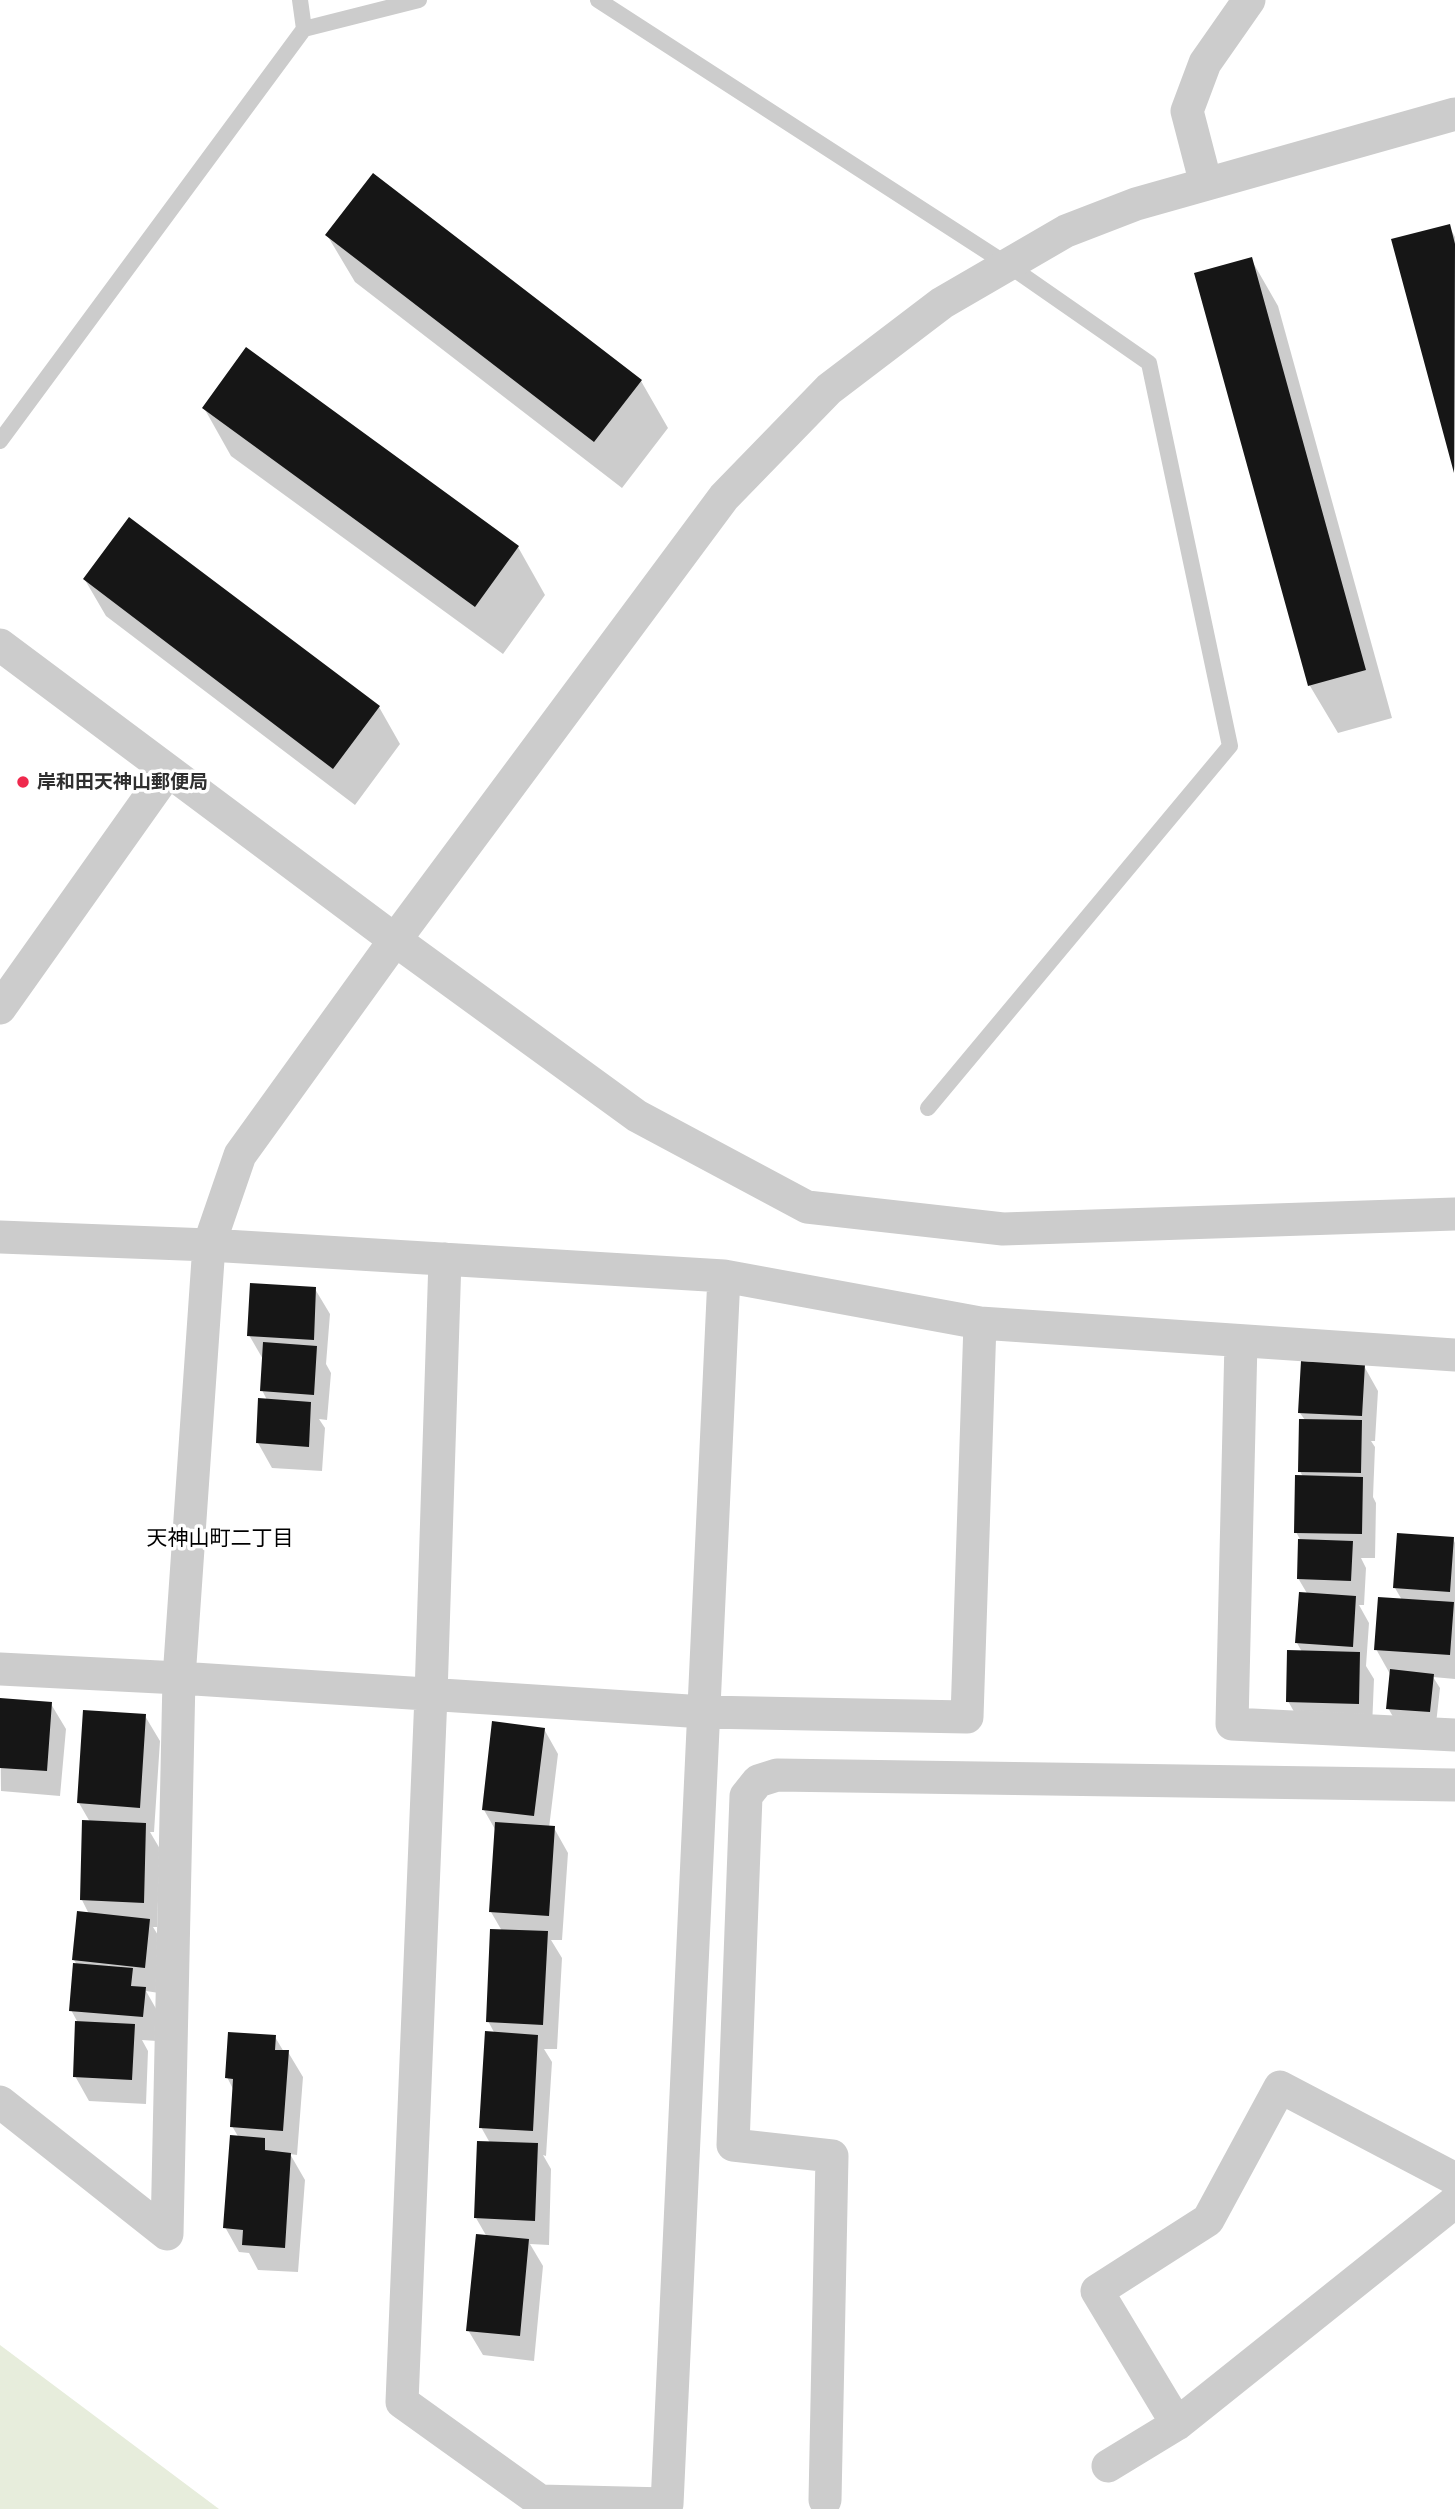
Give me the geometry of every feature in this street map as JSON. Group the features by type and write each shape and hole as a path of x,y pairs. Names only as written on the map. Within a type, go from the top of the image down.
{"street":[{"path":"1206,184 1187,111 1205,63 1249,0"},
{"path":"0,2102 167,2234 179,1678 209,1245 240,1155 395,940 724,497 830,389 942,303 1066,231 1136,204 1455,114"},
{"path":"0,645 636,1116 807,1207 1003,1229 1455,1214"},
{"path":"0,1008 168,771"},
{"path":"0,1237 209,1245 724,1276 980,1323 1455,1355"},
{"path":"445,1259 431,1695 402,2402 540,2501 667,2504 724,1276"},
{"path":"0,1669 704,1712 967,1717 980,1323"},
{"path":"1241,1341 1231,1724 1455,1735"},
{"path":"825,2500 832,2156 733,2145 746,1796 758,1781 777,1775 1455,1785"},
{"path":"1177,2424 1097,2291 1208,2220 1280,2087 1455,2179"},
{"path":"1108,2466 1177,2424 1455,2202"}],"lane":[{"path":"300,0 304,29"},
{"path":"0,441 304,29 419,0"},
{"path":"598,0 1008,265 1149,363 1230,746 928,1108"}],"green space":[{"path":"0,2345 219,2509 0,2509"}],"building":[{"path":"373,173 642,380 594,442 325,235"},
{"path":"1450,224 1455,244 1454,473 1391,239"},
{"path":"1252,257 1366,670 1308,686 1194,273"},
{"path":"246,347 519,546 475,607 202,408"},
{"path":"129,517 380,706 333,769 83,579"},
{"path":"250,1283 316,1287 314,1340 247,1336"},
{"path":"263,1342 317,1346 314,1395 260,1391"},
{"path":"1301,1361 1365,1364 1362,1416 1298,1413"},
{"path":"258,1398 311,1402 309,1447 256,1443"},
{"path":"1299,1419 1362,1420 1361,1473 1298,1472"},
{"path":"1295,1475 1363,1477 1362,1534 1294,1533"},
{"path":"1397,1533 1454,1537 1450,1592 1393,1588"},
{"path":"1298,1539 1353,1541 1351,1581 1297,1579"},
{"path":"1299,1592 1356,1596 1353,1647 1295,1643"},
{"path":"1378,1597 1454,1602 1450,1655 1374,1650"},
{"path":"1287,1650 1360,1652 1359,1704 1286,1702"},
{"path":"1390,1669 1434,1674 1430,1712 1386,1709"},
{"path":"0,1698 52,1702 47,1771 0,1768"},
{"path":"83,1710 146,1714 140,1808 77,1803"},
{"path":"492,1721 545,1728 534,1816 482,1810"},
{"path":"82,1820 146,1823 144,1903 80,1900"},
{"path":"495,1822 555,1826 549,1916 489,1912"},
{"path":"77,1911 150,1919 145,1968 72,1960"},
{"path":"490,1929 548,1931 543,2025 486,2022"},
{"path":"73,1963 133,1968 131,1986 146,1987 143,2017 69,2011"},
{"path":"75,2021 135,2024 132,2080 73,2077"},
{"path":"485,2031 538,2035 533,2131 479,2128"},
{"path":"228,2032 276,2035 275,2050 289,2050 283,2131 230,2127 233,2079 225,2078"},
{"path":"230,2135 265,2138 265,2150 291,2153 285,2248 242,2245 243,2230 223,2228"},
{"path":"477,2141 538,2143 535,2221 474,2218"},
{"path":"476,2234 529,2239 520,2336 466,2331"}],"place":[{"name":"岸和田天神山郵便局","path":"23,782"}],"district":[{"name":"天神山町二丁目","path":"220,1538"}]}
